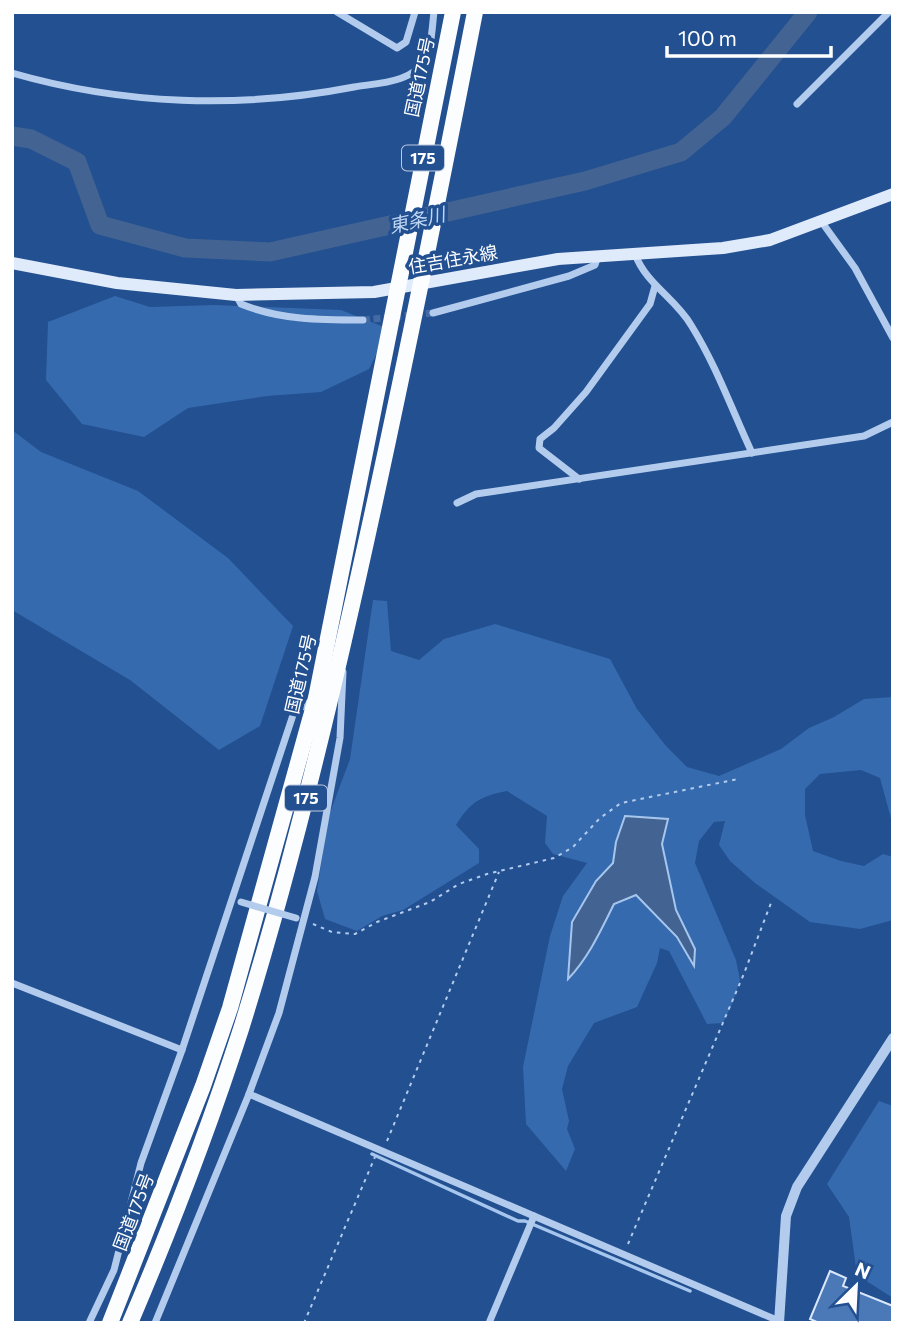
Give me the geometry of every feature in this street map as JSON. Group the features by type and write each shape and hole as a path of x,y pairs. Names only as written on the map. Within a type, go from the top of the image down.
{"highway":[{"name":"国道175号","path":"110,1323 203,1086 230,1008 316,698 453,12"},
{"name":"国道175号","path":"130,1323 190,1171 240,1031 317,758 422,284 475,12"}],"main road":[{"name":"住吉住永線","path":"12,263 117,283 236,295 374,292 558,259 723,248 770,240 893,194"}],"street":[{"path":"337,12 397,48 406,42 415,12"},
{"path":"12,73 96,93 163,99 241,101 324,94 387,83 408,76 425,60 434,12"},
{"path":"797,104 889,12"},
{"path":"821,221 855,268 893,338"},
{"path":"635,254 640,267 655,286 674,301 700,339 752,453"},
{"path":"433,313 569,276 595,265 598,256"},
{"path":"579,479 539,448 540,439 554,428 586,392 650,304 655,286"},
{"path":"236,295 241,304 263,313 312,320 363,320"},
{"path":"457,503 476,494 864,436 893,422"},
{"path":"155,1323 249,1094 279,1013 305,921 340,738 344,637"},
{"path":"89,1323 114,1270 141,1163 270,789 293,712 316,698"},
{"path":"232,897 305,921"},
{"path":"12,983 182,1050"},
{"path":"249,1094 779,1322 786,1216 797,1187 893,1038"},
{"path":"489,1323 534,1216"}],"path":[{"path":"305,921 332,932 355,934 377,922 430,902 459,884 554,858 573,847 600,818 621,803 738,779"},
{"path":"304,1323 381,1151 500,871"},
{"path":"624,1255 738,989 771,903"}],"shaded area":[{"path":"115,296 150,307 215,305 341,310 389,329 369,369 321,392 267,396 188,408 144,437 82,424 46,380 48,322"},
{"path":"12,430 41,452 138,491 228,558 293,626 260,726 219,750 130,680 12,610"},
{"path":"373,600 387,601 391,651 419,660 444,639 495,624 610,659 637,709 666,746 687,767 719,776 781,749 809,728 864,699 893,697 893,826 880,778 861,770 820,774 805,789 805,815 813,851 864,866 883,854 893,857 893,920 860,929 810,922 755,883 730,861 719,845 725,821 714,822 699,841 695,863 736,960 740,980 733,1002 723,1023 707,1024 669,951 660,948 657,963 637,1007 594,1023 568,1066 562,1089 569,1121 567,1129 575,1149 566,1171 526,1124 523,1067 550,936 563,896 587,863 553,854 545,843 547,816 507,791 483,798 471,805 456,825 479,849 479,863 403,910 382,916 357,931 325,919 317,891 328,818 350,759"},
{"path":"625,816 668,819 662,844 676,910 695,949 694,966 677,937 636,895 614,904 588,952 568,979 572,922 596,881 613,863 616,842"},
{"path":"879,1101 893,1106 893,1298 857,1275 849,1217 827,1184"}],"building":[{"path":"830,1271 846,1278 843,1286 893,1306 893,1323 819,1323 810,1319"}],"waterway":[{"name":"東条川","path":"12,136 31,139 77,162 100,225 185,248 270,252 585,181 681,152 723,117 808,12"},
{"path":"372,1154 518,1221 525,1221 690,1291"}],"tunnel":[{"path":"363,320 433,313"}]}
